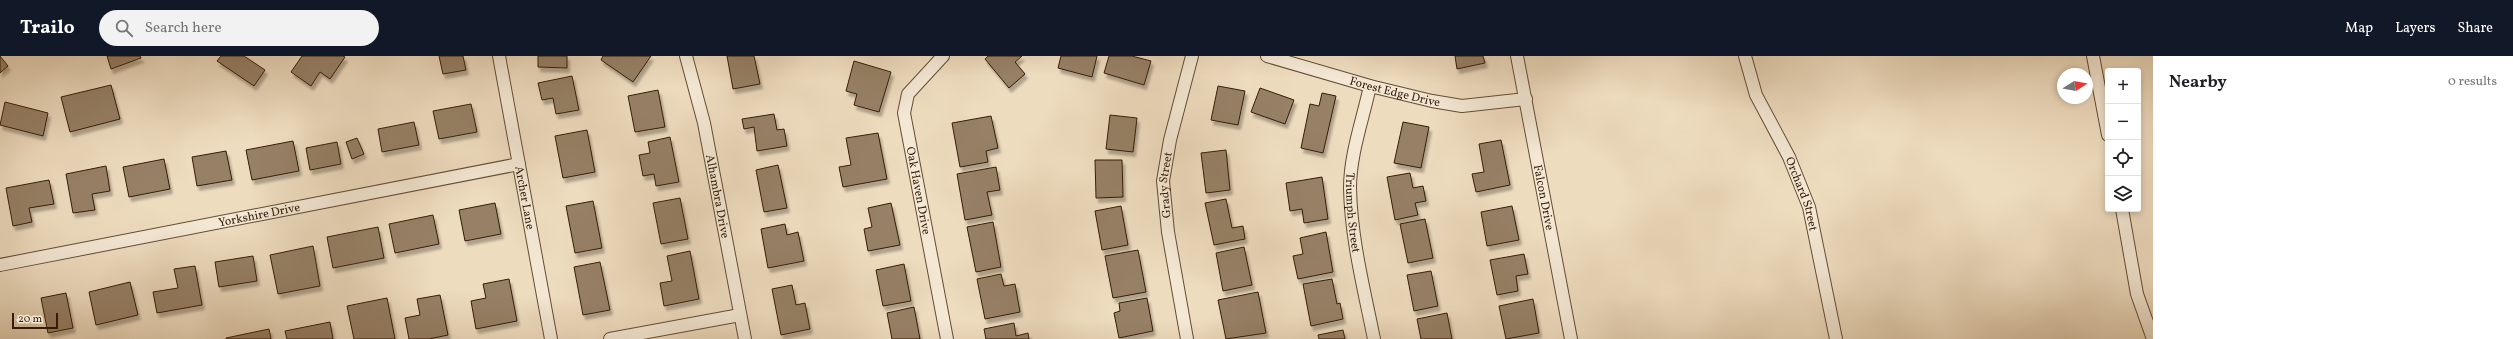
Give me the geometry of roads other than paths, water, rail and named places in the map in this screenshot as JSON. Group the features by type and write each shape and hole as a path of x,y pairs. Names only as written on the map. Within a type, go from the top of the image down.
{"street":[{"name":"Archer Lane","path":"499,56 551,339"},
{"name":"Alhambra Drive","path":"686,56 704,123 745,339"},
{"name":"Oak Haven Drive","path":"943,56 908,94 904,113 947,339"},
{"name":"Grady Street","path":"1187,339 1168,232 1163,181 1170,140 1192,56"},
{"name":"Forest Edge Drive","path":"1267,56 1370,86 1462,106 1526,99"},
{"name":"Falcon Drive","path":"1517,56 1571,339"},
{"name":"Orchard Street","path":"1745,56 1756,95 1789,157 1809,207 1836,339"},
{"path":"2093,56 2105,119"},
{"name":"Triumph Street","path":"1370,86 1355,152 1350,187 1353,231 1374,339"},
{"name":"Yorkshire Drive","path":"0,265 519,164"},
{"path":"2123,212 2137,294 2153,339"},
{"path":"610,339 740,315"}]}
